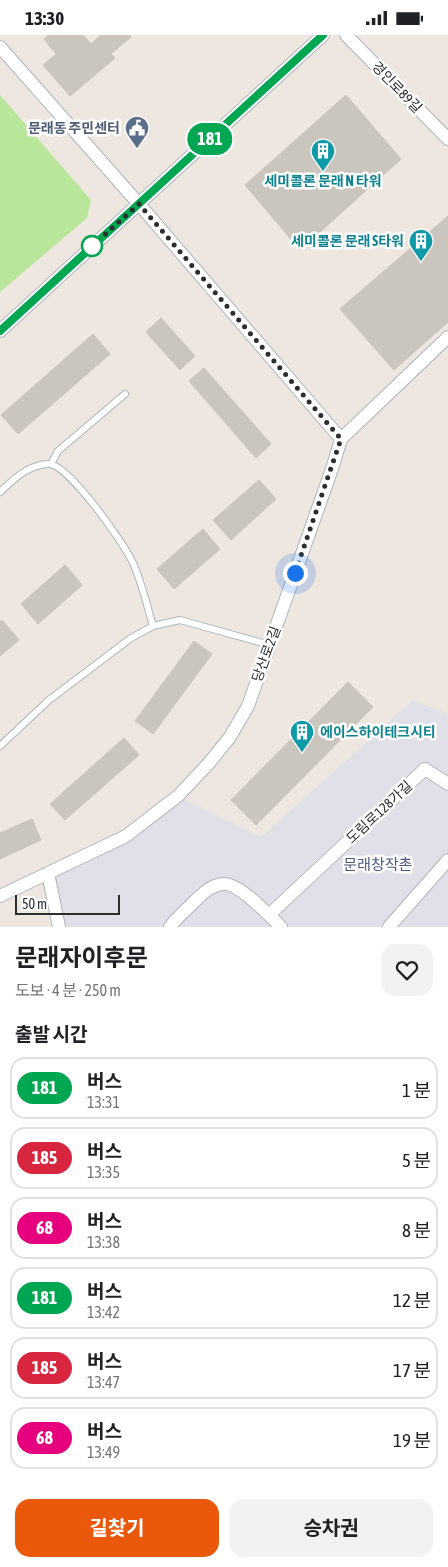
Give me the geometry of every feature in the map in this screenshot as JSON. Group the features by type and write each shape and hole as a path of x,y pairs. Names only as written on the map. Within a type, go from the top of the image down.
{"street":[{"path":"0,331 323,35"},
{"name":"경인로89길","path":"346,35 448,139"},
{"path":"0,47 139,204 341,439"},
{"name":"당산로2길","path":"0,897 126,836 178,796 230,737 248,706 341,439 448,337"},
{"name":"도림로128가길","path":"269,915 425,769 448,784"},
{"path":"389,927 448,860"},
{"path":"48,873 59,927"},
{"path":"170,927 205,891 225,883 232,885 254,901 281,927"}],"lane":[{"path":"51,463 58,451 125,394"},
{"path":"0,492 14,479 37,465 51,463 61,469 85,493 132,560 153,626"},
{"path":"0,746 49,701 132,638 153,626 180,620 270,645"}],"shaded area":[{"path":"413,700 448,714 448,927 59,927 48,873 126,836 178,796 261,837"}],"green space":[{"path":"0,95 91,200 87,218 0,292"}],"building":[{"path":"49,35 83,35 91,44 101,35 129,35 131,37 111,54 115,58 70,96 43,65 56,54 44,39"},
{"name":"세미콜론 문래 N 타워","path":"346,95 401,159 300,250 245,185"},
{"name":"세미콜론 문래 S타워","path":"448,216 448,322 394,370 340,309"},
{"path":"161,318 195,356 180,370 146,332"},
{"path":"93,334 110,354 18,434 1,415"},
{"path":"204,368 271,444 256,458 189,381"},
{"path":"259,480 276,499 231,540 213,520"},
{"path":"203,529 220,549 174,589 157,569"},
{"path":"65,565 82,585 38,624 21,604"},
{"path":"2,620 19,640 0,656 0,622"},
{"path":"194,641 212,654 153,734 135,721"},
{"name":"에이스하이테크시티","path":"348,682 373,707 256,825 231,800"},
{"path":"124,738 139,755 65,820 50,804"},
{"path":"32,819 41,840 0,859 0,833"}],"bus line":[{"name":"181","path":"0,331 323,35"}],"place":[{"name":"문래동 주민센터","path":"137,149"},
{"name":"세미콜론 문래 N 타워","path":"323,172"},
{"name":"세미콜론 문래 S타워","path":"421,262"},
{"name":"에이스하이테크시티","path":"302,753"}],"district":[{"name":"문래창작촌","path":"378,865"}],"route":[{"path":"92,246 139,204 341,439 295,573"}]}
